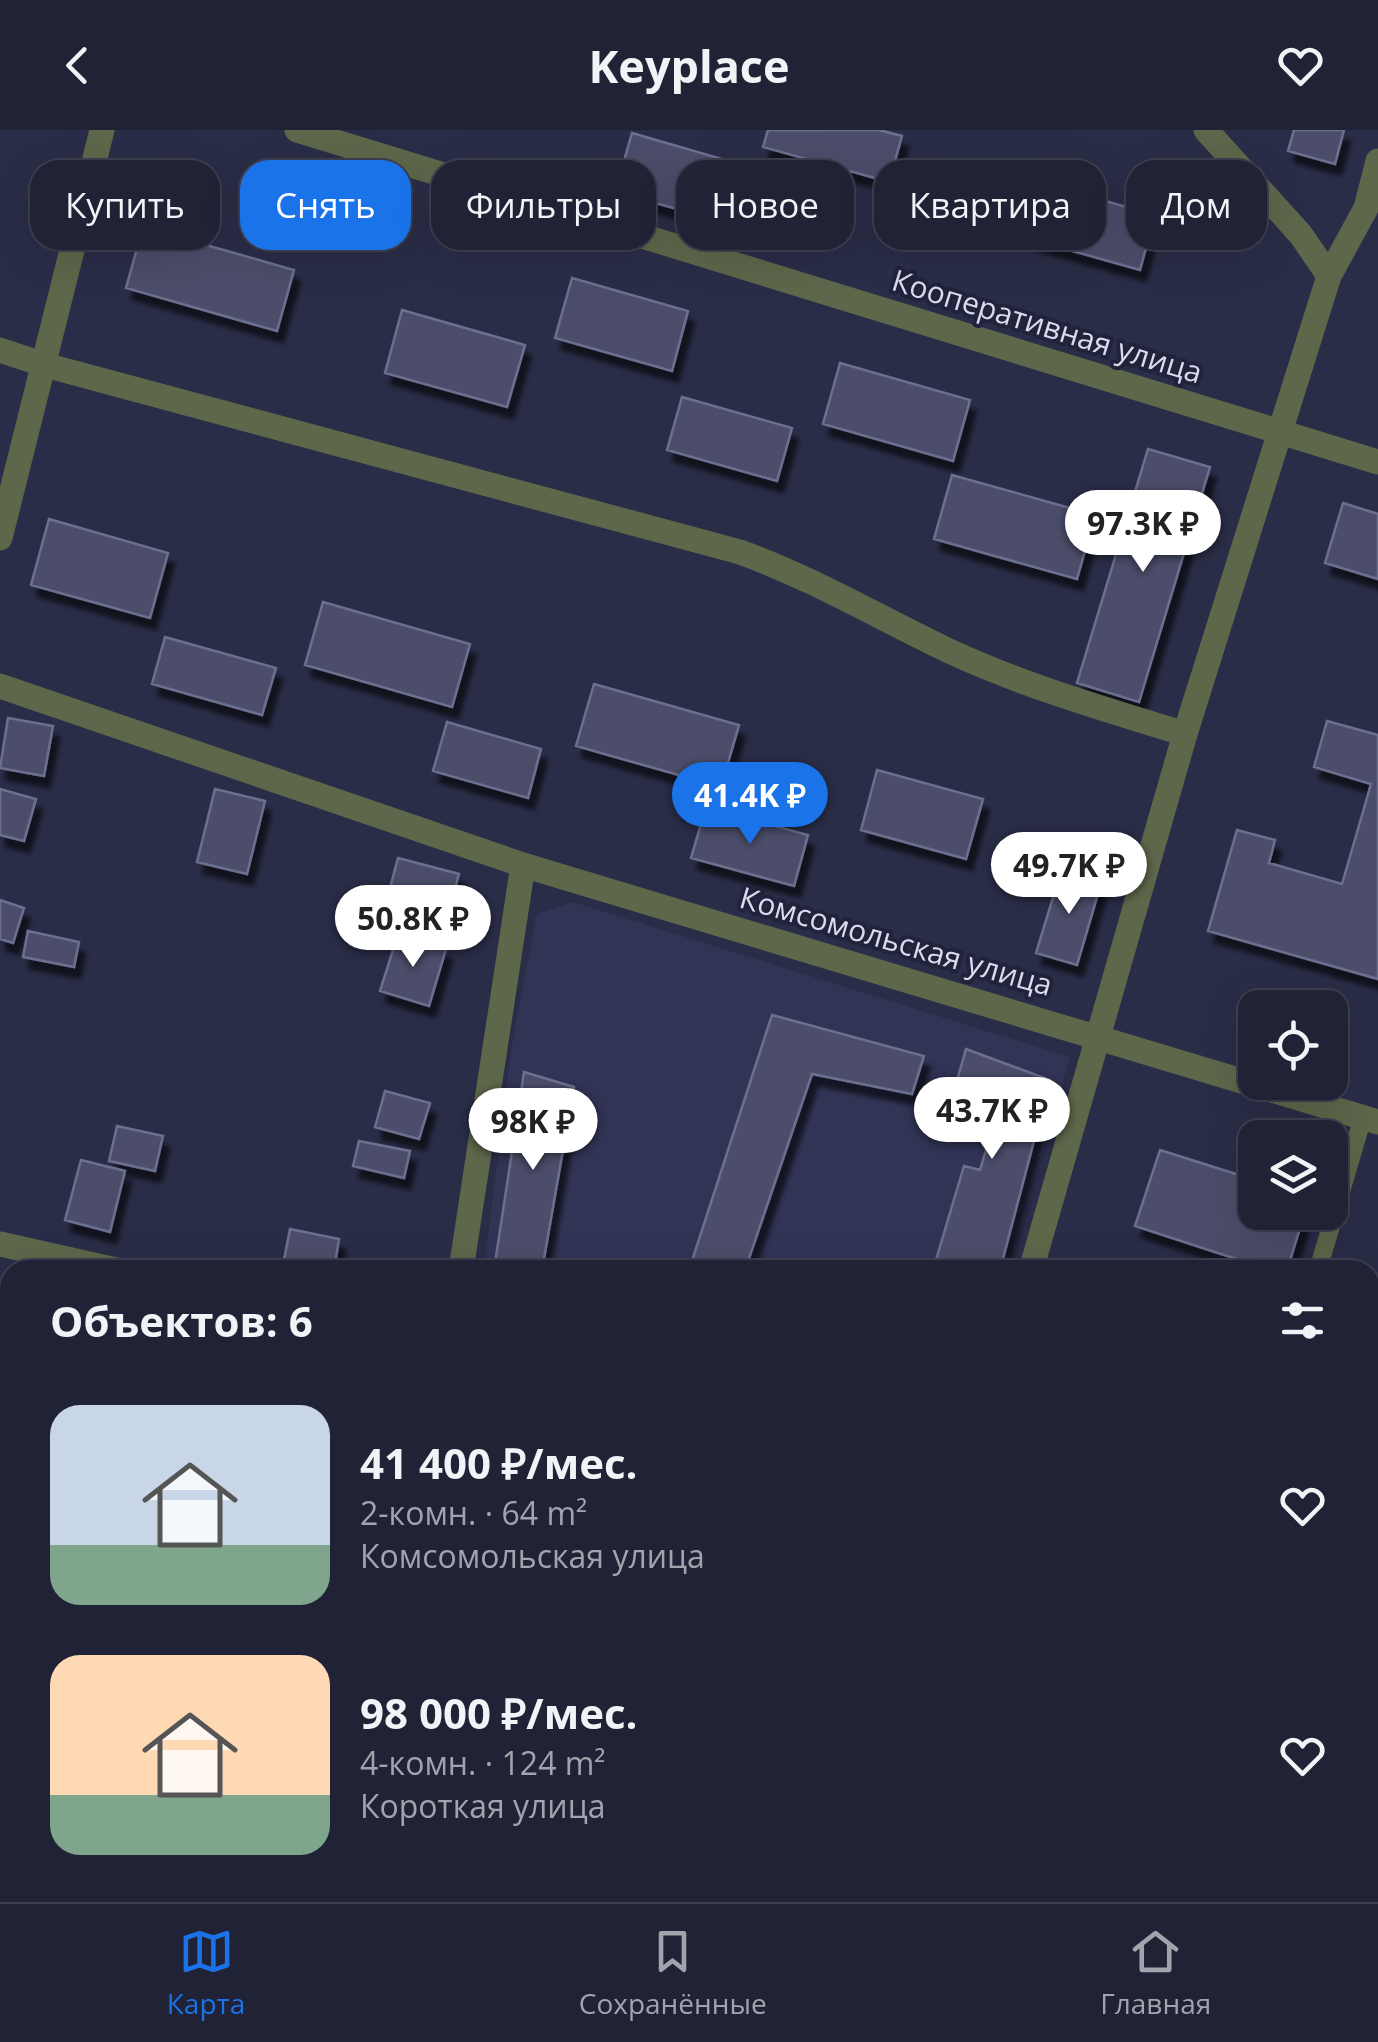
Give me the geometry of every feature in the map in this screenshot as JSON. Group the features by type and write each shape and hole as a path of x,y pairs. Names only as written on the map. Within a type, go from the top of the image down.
{"street":[{"path":"0,538 102,130"},
{"name":"Кооперативная улица","path":"296,130 1378,462"},
{"path":"1206,130 1301,235 1328,276"},
{"path":"1034,1260 1186,734 1328,276 1366,208 1378,161"},
{"path":"0,350 740,552 782,568 950,651 1066,697 1186,734"},
{"name":"Комсомольская улица","path":"0,686 523,865 1370,1119"},
{"path":"463,1260 523,865"},
{"path":"0,1244 71,1260"}],"lane":[{"path":"1321,1260 1370,1119"}],"shaded area":[{"path":"573,902 1070,1057 1013,1260 485,1260 511,1050 537,914"}],"building":[{"path":"768,130 879,130 902,136 895,160 874,160 874,178 854,172 854,160 810,160 763,147"},
{"path":"1294,130 1344,130 1335,164 1288,151"},
{"path":"632,133 722,159 676,160 676,209 656,203 656,160 624,160"},
{"path":"1106,201 1126,207 1126,250 1145,250 1140,270 1069,250 1106,250"},
{"path":"220,249 294,270 277,331 126,288 137,250"},
{"path":"572,278 688,311 672,371 555,338"},
{"path":"402,310 525,345 507,407 385,373"},
{"path":"840,363 970,400 953,461 823,424"},
{"path":"682,397 792,428 777,481 667,450"},
{"path":"1148,449 1210,467 1139,702 1077,683"},
{"path":"952,475 1095,515 1077,579 934,539"},
{"path":"1343,503 1378,514 1378,579 1325,563"},
{"path":"49,519 168,553 150,618 31,585"},
{"path":"323,602 470,644 452,707 305,665"},
{"path":"165,637 276,668 262,715 152,684"},
{"path":"594,684 739,725 721,787 576,746"},
{"path":"8,718 53,726 44,776 0,768"},
{"path":"1327,721 1378,735 1378,979 1208,931 1237,830 1275,840 1269,863 1342,884 1371,784 1314,767"},
{"path":"447,722 541,749 528,798 433,771"},
{"path":"877,770 983,799 966,859 861,830"},
{"path":"0,789 36,799 24,841 0,835"},
{"path":"215,789 265,801 247,874 197,862"},
{"path":"706,807 808,835 794,886 691,858"},
{"path":"398,858 459,874 448,914 387,899"},
{"path":"1062,868 1102,880 1077,965 1036,953"},
{"path":"0,900 24,908 13,943 0,939"},
{"path":"28,931 79,942 74,967 23,957"},
{"path":"398,934 446,949 429,1006 380,991"},
{"path":"772,1015 924,1056 912,1094 812,1074 748,1260 692,1260"},
{"path":"966,1049 1050,1080 1003,1260 936,1260 964,1166 980,1170 998,1109 990,1106 987,1116 950,1105"},
{"path":"524,1072 574,1087 544,1260 496,1260"},
{"path":"385,1091 430,1103 419,1139 375,1127"},
{"path":"117,1126 163,1136 155,1171 109,1161"},
{"path":"359,1141 410,1151 404,1178 353,1166"},
{"path":"1160,1150 1238,1175 1238,1230 1299,1230 1290,1260 1239,1260 1135,1226"},
{"path":"81,1160 125,1171 110,1232 65,1220"},
{"path":"290,1229 339,1239 336,1260 284,1260"}]}
